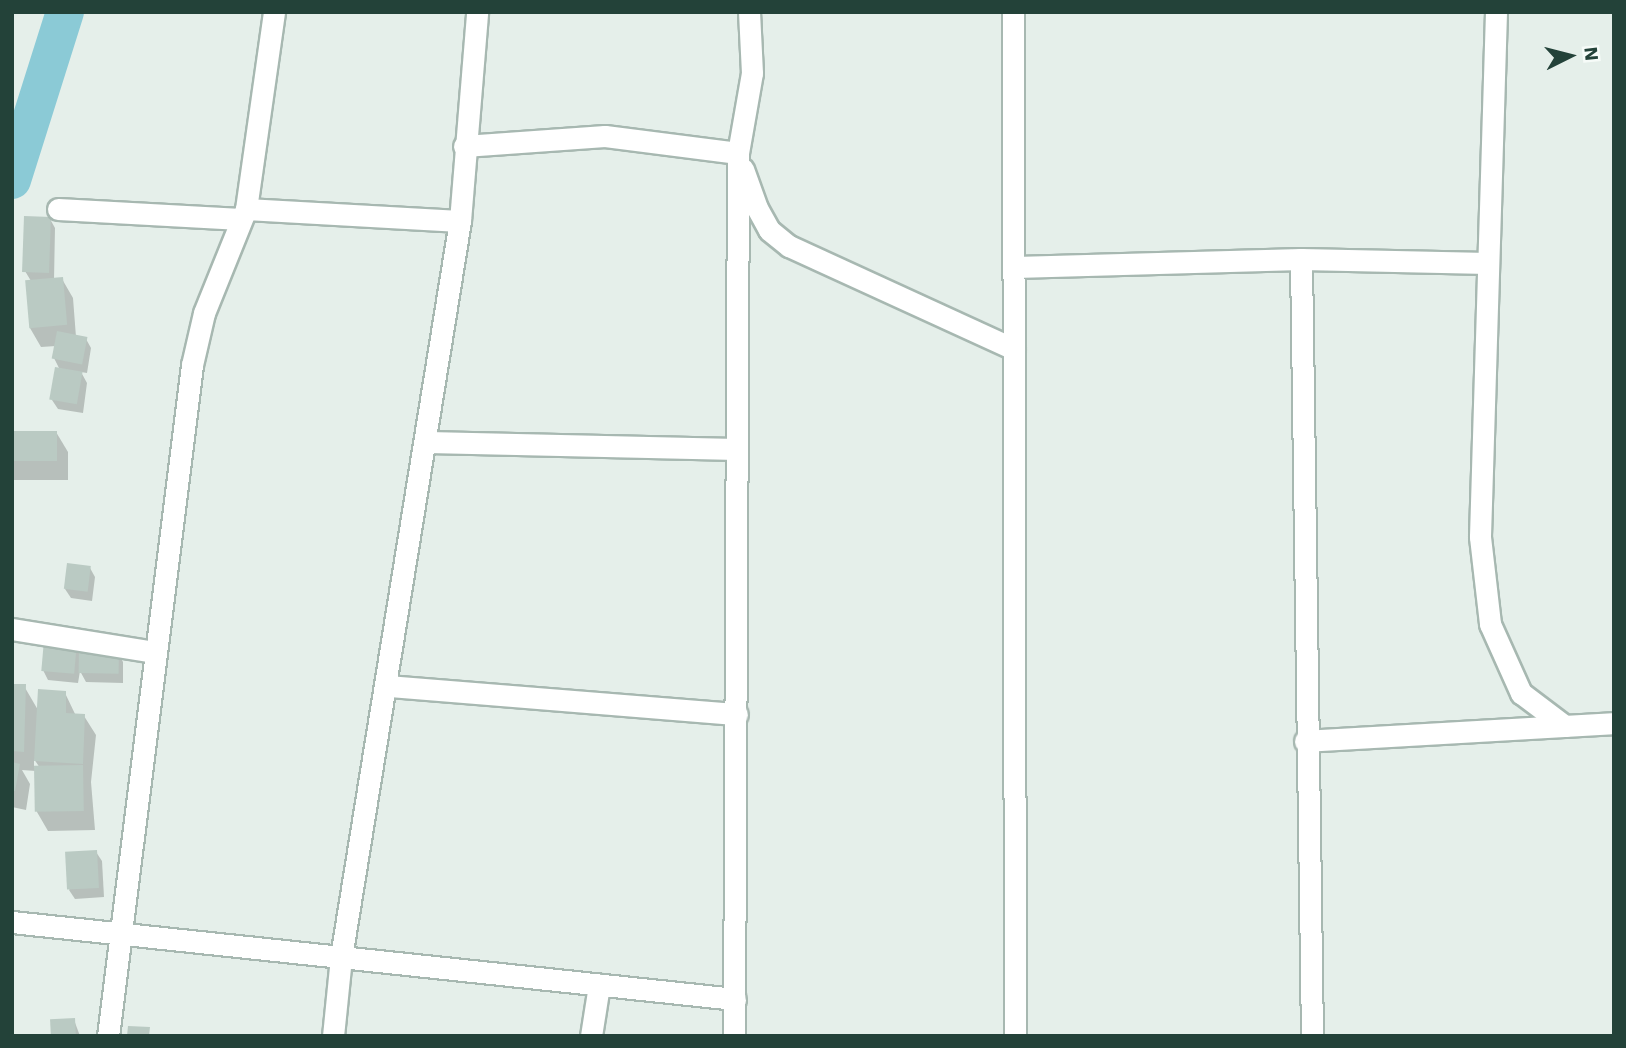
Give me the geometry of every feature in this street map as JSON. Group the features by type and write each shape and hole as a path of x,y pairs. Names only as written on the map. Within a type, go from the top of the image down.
{"street":[{"path":"108,1036 123,934 154,652 192,365 204,313 244,214 274,12"},
{"path":"333,1036 341,957 388,686 460,220 477,12"},
{"path":"734,1036 738,153 751,73 749,12"},
{"path":"1013,12 1015,1036"},
{"path":"1496,12 1480,537 1490,624 1521,693 1565,726"},
{"path":"464,146 605,136 738,153"},
{"path":"738,153 757,208 769,230 789,246 1014,349"},
{"path":"58,209 460,220"},
{"path":"1015,267 1301,260 1488,263"},
{"path":"1301,260 1305,741 1312,1036"},
{"path":"427,442 737,449"},
{"path":"12,629 154,652"},
{"path":"388,686 737,713"},
{"path":"1305,741 1614,723"},
{"path":"12,922 735,999"},
{"path":"590,1036 599,985"}],"building":[{"path":"24,216 51,217 49,273 22,272"},
{"path":"63,277 67,325 29,328 25,280"},
{"path":"57,331 87,337 82,364 52,358"},
{"path":"55,367 83,372 77,404 49,399"},
{"path":"12,431 57,431 57,461 12,461"},
{"path":"67,563 91,566 88,592 64,589"},
{"path":"44,640 77,643 74,674 41,671"},
{"path":"79,650 119,651 119,674 79,673"},
{"path":"12,684 26,684 24,752 12,751"},
{"path":"38,689 66,691 66,713 85,714 83,764 34,761"},
{"path":"12,762 20,764 15,791 12,791"},
{"path":"83,765 84,811 35,812 34,766"},
{"path":"97,850 99,888 67,890 65,852"},
{"path":"75,1018 76,1036 51,1036 50,1019"},
{"path":"128,1026 150,1027 149,1036 127,1036"}],"waterway":[{"path":"12,180 65,12"}]}
